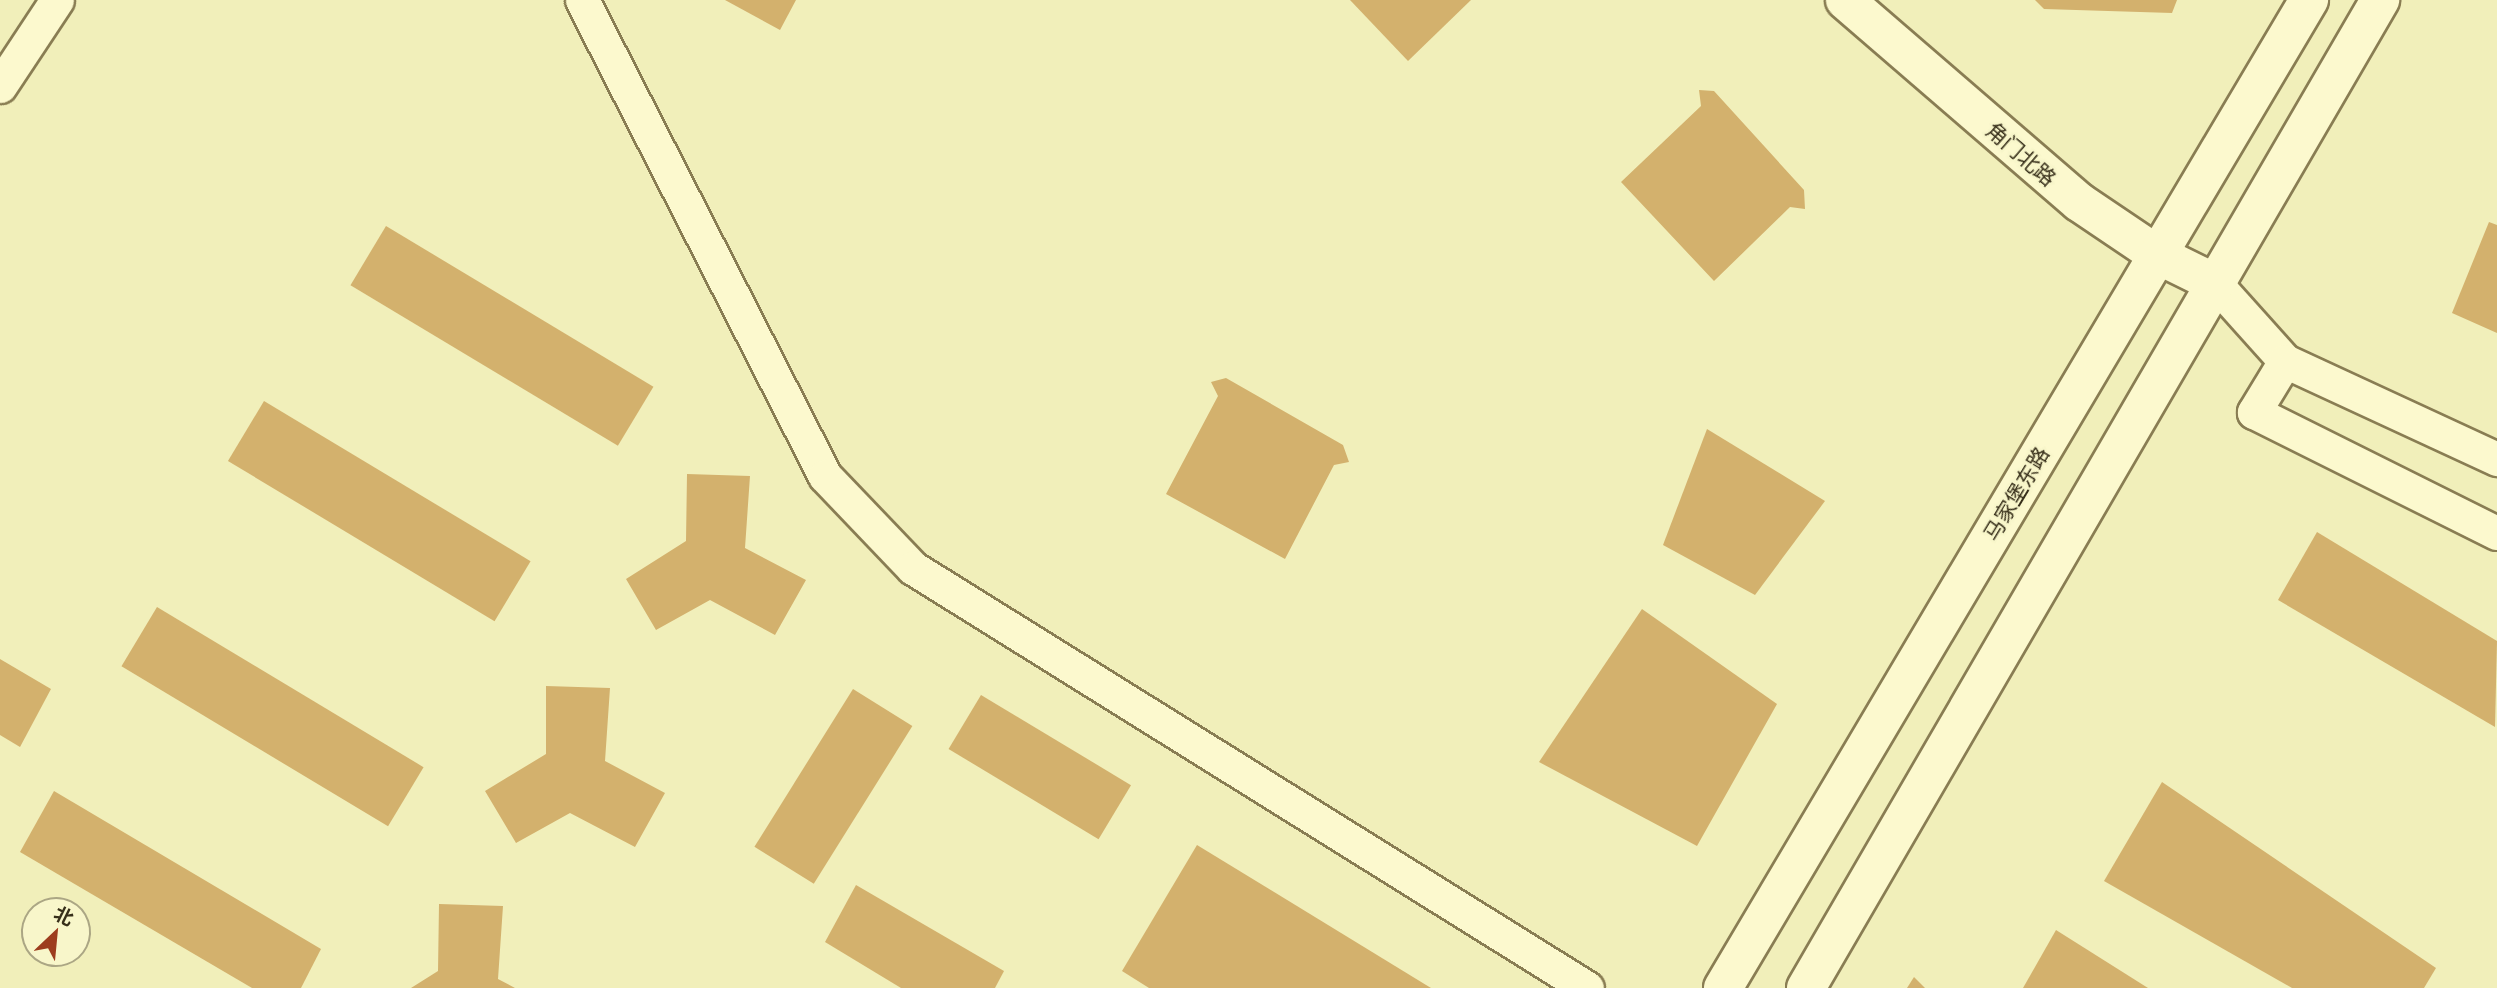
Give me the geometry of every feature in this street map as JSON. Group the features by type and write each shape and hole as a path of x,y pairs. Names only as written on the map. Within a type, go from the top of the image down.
{"main road":[{"name":"角门北路","path":"1845,0 2079,202 2156,254 2215,284"},
{"name":"马家堡东路","path":"1723,988 2309,0"},
{"path":"1806,988 2380,0"}],"street":[{"path":"0,86 57,0"},
{"path":"582,0 825,476 913,568 1587,988"},
{"path":"2215,284 2286,361 2497,459"},
{"path":"2286,361 2254,412 2497,533"}],"building":[{"path":"725,0 796,0 780,30"},
{"path":"1350,0 1471,0 1408,61"},
{"path":"2035,0 2177,0 2172,13 2044,9"},
{"path":"1699,90 1714,91 1804,190 1805,209 1790,207 1714,281 1621,182 1701,106"},
{"path":"2489,222 2497,225 2497,333 2452,313"},
{"path":"386,226 653,387 618,446 350,285"},
{"path":"1226,378 1343,445 1349,462 1334,465 1285,559 1166,494 1218,396 1211,382"},
{"path":"264,401 531,561 495,621 228,461"},
{"path":"1707,429 1825,501 1755,595 1663,545"},
{"path":"687,474 750,476 745,548 806,580 775,635 710,600 656,630 626,579 686,541"},
{"path":"2317,532 2497,641 2495,727 2278,600"},
{"path":"157,607 424,767 388,826 121,666"},
{"path":"1642,609 1777,704 1697,846 1539,762"},
{"path":"0,659 51,689 20,747 0,735"},
{"path":"546,686 610,688 605,761 665,793 635,847 570,813 516,843 485,791 546,754"},
{"path":"853,689 912,726 814,884 754,847"},
{"path":"981,695 1131,785 1099,839 949,749"},
{"path":"2162,782 2436,968 2424,988 2292,988 2104,881"},
{"path":"54,791 321,949 301,988 252,988 20,852"},
{"path":"1197,845 1431,988 1149,988 1122,971"},
{"path":"856,885 1004,971 995,988 901,988 825,942"},
{"path":"439,904 503,906 498,979 515,988 411,988 438,971"},
{"path":"2056,930 2148,988 2023,988"},
{"path":"1914,977 1925,988 1907,988"}]}
